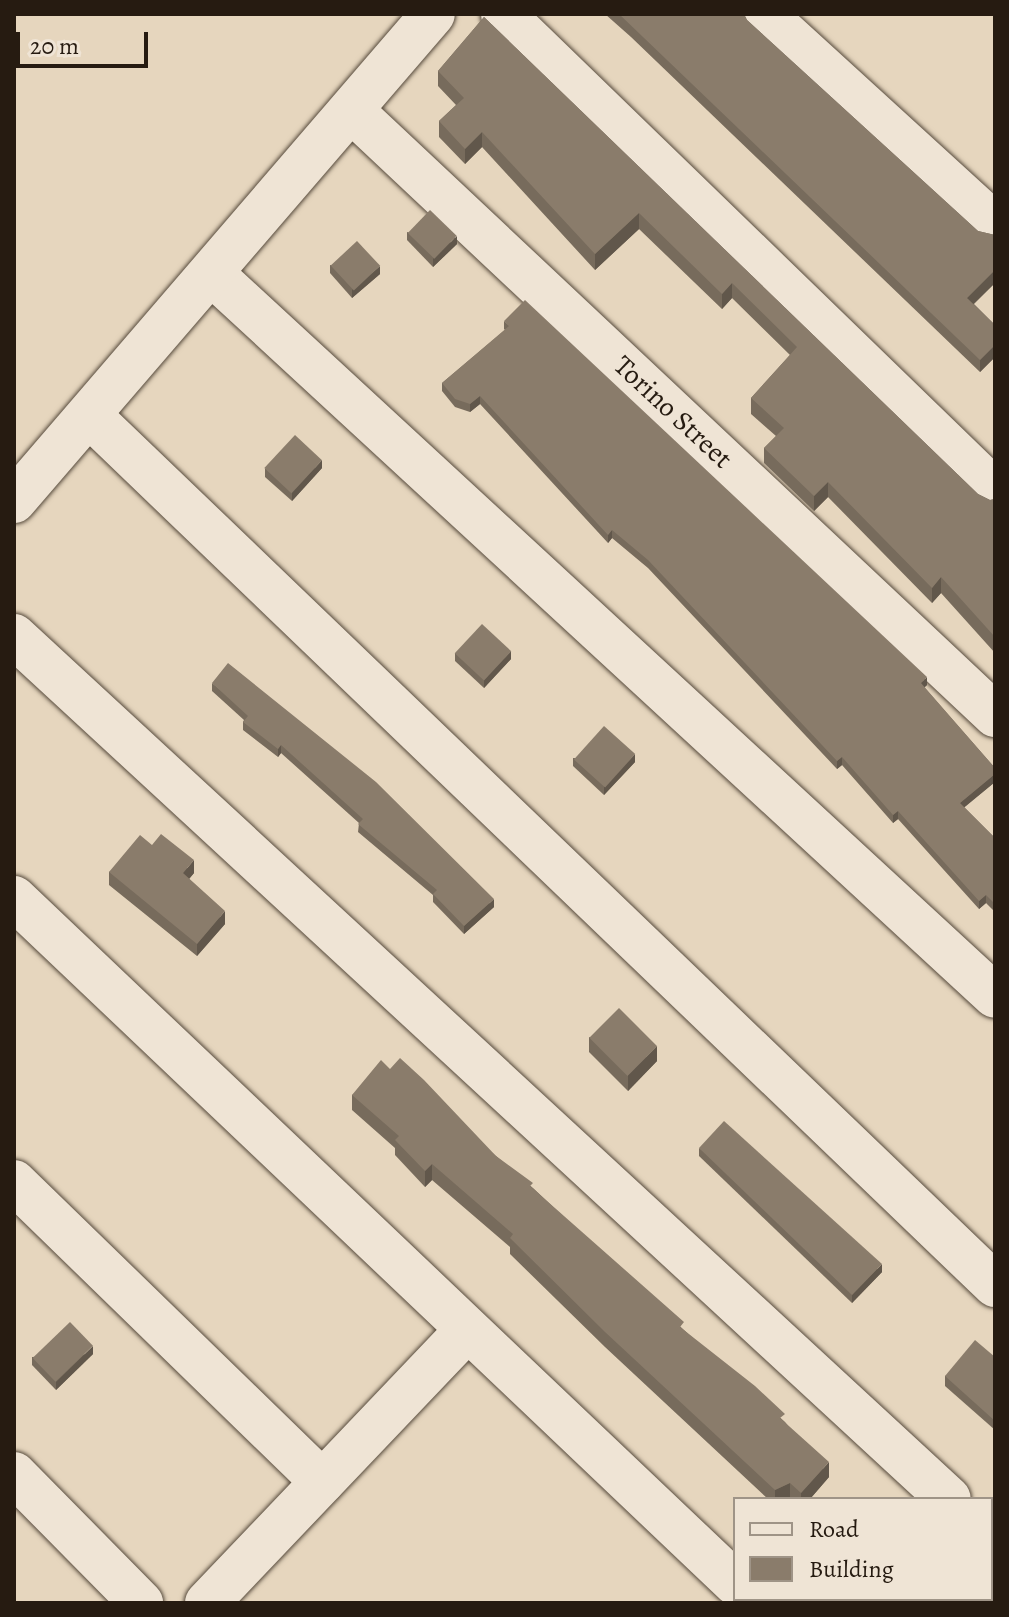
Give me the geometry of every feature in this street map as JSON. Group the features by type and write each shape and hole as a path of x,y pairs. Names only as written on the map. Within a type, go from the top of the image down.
{"street":[{"path":"14,501 433,14"},
{"path":"503,14 995,491"},
{"path":"764,14 995,225"},
{"name":"Torino Street","path":"351,110 995,715"},
{"path":"211,273 995,996"},
{"path":"89,415 995,1285"},
{"path":"14,636 947,1497"},
{"path":"14,898 733,1581"},
{"path":"14,1182 322,1482"},
{"path":"207,1603 467,1330"},
{"path":"14,1474 141,1603"}],"building":[{"path":"619,14 744,14 978,231 995,235 995,270 967,298 995,325 995,345 980,360"},
{"path":"484,17 978,494 995,499 995,637 941,577 932,588 828,482 814,496 764,448 784,428 751,398 797,347 732,283 722,294 639,213 595,254 482,132 465,149 439,121 464,98 438,71"},
{"path":"430,210 457,236 434,259 408,233"},
{"path":"357,241 380,266 354,290 331,266"},
{"path":"525,300 927,677 921,683 995,768 995,774 960,803 995,838 995,904 986,895 979,901 898,811 893,815 842,757 837,761 648,560 612,530 608,535 480,396 470,404 455,399 442,383 509,326 504,321"},
{"path":"295,435 322,460 291,493 264,468"},
{"path":"482,624 511,651 484,681 455,653"},
{"path":"228,663 376,782 494,899 464,926 433,894 437,890 358,824 363,819 281,745 278,749 243,722 248,716 212,683"},
{"path":"604,726 635,754 605,788 574,759"},
{"path":"161,834 194,860 183,873 225,911 197,944 109,872 140,835 152,845"},
{"path":"619,1008 657,1046 627,1076 589,1038"},
{"path":"400,1058 496,1156 533,1183 530,1186 684,1322 680,1327 755,1386 785,1414 780,1418 829,1462 801,1493 790,1483 775,1490 605,1332 510,1238 513,1234 432,1164 425,1171 395,1140 399,1136 352,1095 381,1060 390,1069"},
{"path":"724,1121 882,1264 852,1295 699,1148"},
{"path":"70,1322 93,1346 56,1382 33,1358"},
{"path":"975,1340 995,1357 995,1421 945,1376"},
{"path":"913,1601 957,1601 955,1603"}]}
